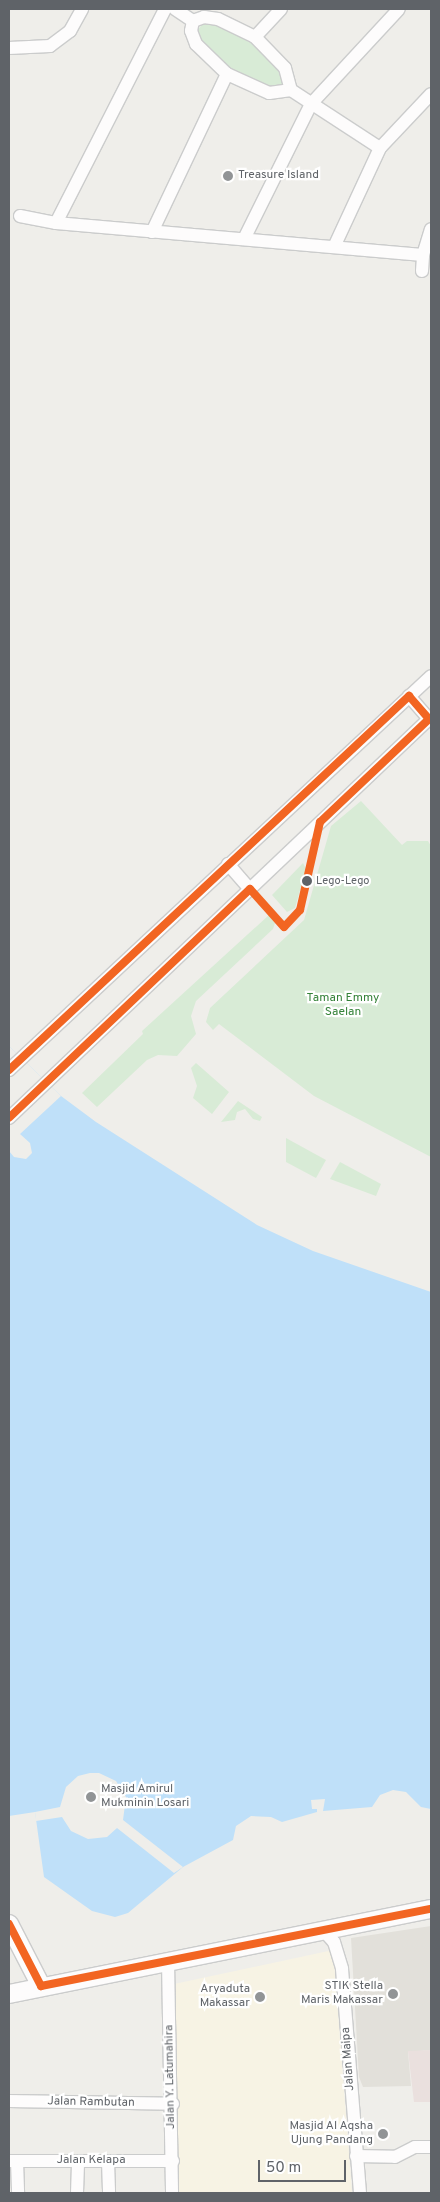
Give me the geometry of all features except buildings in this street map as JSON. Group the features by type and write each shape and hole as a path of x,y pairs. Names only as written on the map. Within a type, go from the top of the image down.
{"main road":[{"path":"9,1994 41,1986 431,1909"},
{"path":"9,1924 41,1986"}],"street":[{"path":"9,48 50,46 70,31 82,9"},
{"path":"56,223 164,9"},
{"path":"175,9 193,21"},
{"path":"255,37 281,9"},
{"path":"244,240 311,104 399,9"},
{"path":"193,21 204,17 218,19 255,37 280,61 290,79 291,90"},
{"path":"193,21 191,31 196,44 227,74 269,93 291,90 380,148"},
{"path":"152,232 227,74"},
{"path":"334,247 380,148 431,94"},
{"path":"20,216 56,223 423,255"},
{"path":"422,271 423,255 431,229"},
{"path":"9,1070 431,676"},
{"path":"9,1118 430,718 409,696"},
{"path":"228,864 250,889"},
{"name":"Jalan Maipa","path":"324,1931 334,1942 342,1968 360,2193"},
{"name":"Jalan Y. Latumahira","path":"168,1961 173,2104 172,2193"},
{"name":"Jalan Rambutan","path":"9,2101 173,2104"},
{"path":"356,2156 396,2157 415,2147 431,2146"},
{"path":"13,2161 18,2193"},
{"name":"Jalan Kelapa","path":"13,2161 173,2161"},
{"path":"77,2193 78,2161"},
{"path":"108,2162 108,2193"}],"shaded area":[{"name":"STIK Stella Maris Makassar","path":"431,1926 431,2050 408,2052 411,2086 363,2087 359,2077 351,1938"},
{"path":"333,1950 352,2193 175,2193 174,1984"},
{"path":"431,2050 431,2102 414,2102 408,2051"}],"green space":[{"path":"203,24 219,26 251,43 274,63 282,74 283,87 272,88 231,70 202,42 198,29"},
{"name":"Taman Emmy Saelan","path":"361,801 402,845 407,841 428,841 431,846 431,1157 314,1096 219,1024 213,1030 206,1022 210,1008 304,920 331,826"},
{"path":"303,863 306,869 295,908 287,912 272,895"},
{"path":"269,915 275,923 273,929 196,1001 191,1016 196,1034 177,1056 158,1055 147,1060 97,1107 82,1093 143,1034 142,1031"},
{"path":"196,1063 229,1092 212,1114 193,1098 197,1086 191,1068"},
{"path":"238,1101 262,1117 260,1121 253,1119 245,1109 237,1112 235,1120 221,1122"},
{"path":"286,1138 326,1160 316,1178 286,1162"},
{"path":"340,1162 381,1184 376,1196 330,1179"}],"water":[{"path":"9,1046 61,1096 96,1122 257,1225 313,1251 431,1292 431,1809 421,1807 406,1792 393,1790 380,1795 372,1807 323,1811 325,1799 311,1800 312,1809 317,1809 317,1812 282,1822 271,1817 251,1816 236,1826 233,1840 183,1867 128,1913 115,1917 92,1911 44,1877 35,1812 9,1816"}],"pier":[{"path":"10,1047 61,1096 20,1134 30,1143 32,1153 26,1159 14,1157 9,1151"},
{"path":"99,1773 116,1781 126,1797 123,1820 183,1867 174,1873 117,1828 107,1837 88,1839 71,1831 62,1817 36,1821 35,1812 60,1807 66,1787 78,1776"}],"transit line":[{"path":"9,1070 409,696 429,719 320,822 300,910 284,927 250,889 9,1118"},
{"path":"9,1924 41,1986 431,1909"}],"place":[{"name":"Treasure Island","path":"228,176"},
{"name":"Lego-Lego","path":"307,881"},
{"name":"Masjid Amirul Mukminin Losari","path":"91,1797"},
{"name":"STIK Stella Maris Makassar","path":"393,1994"},
{"name":"Aryaduta Makassar","path":"260,1997"},
{"name":"Masjid Al Aqsha Ujung Pandang","path":"383,2134"}]}
